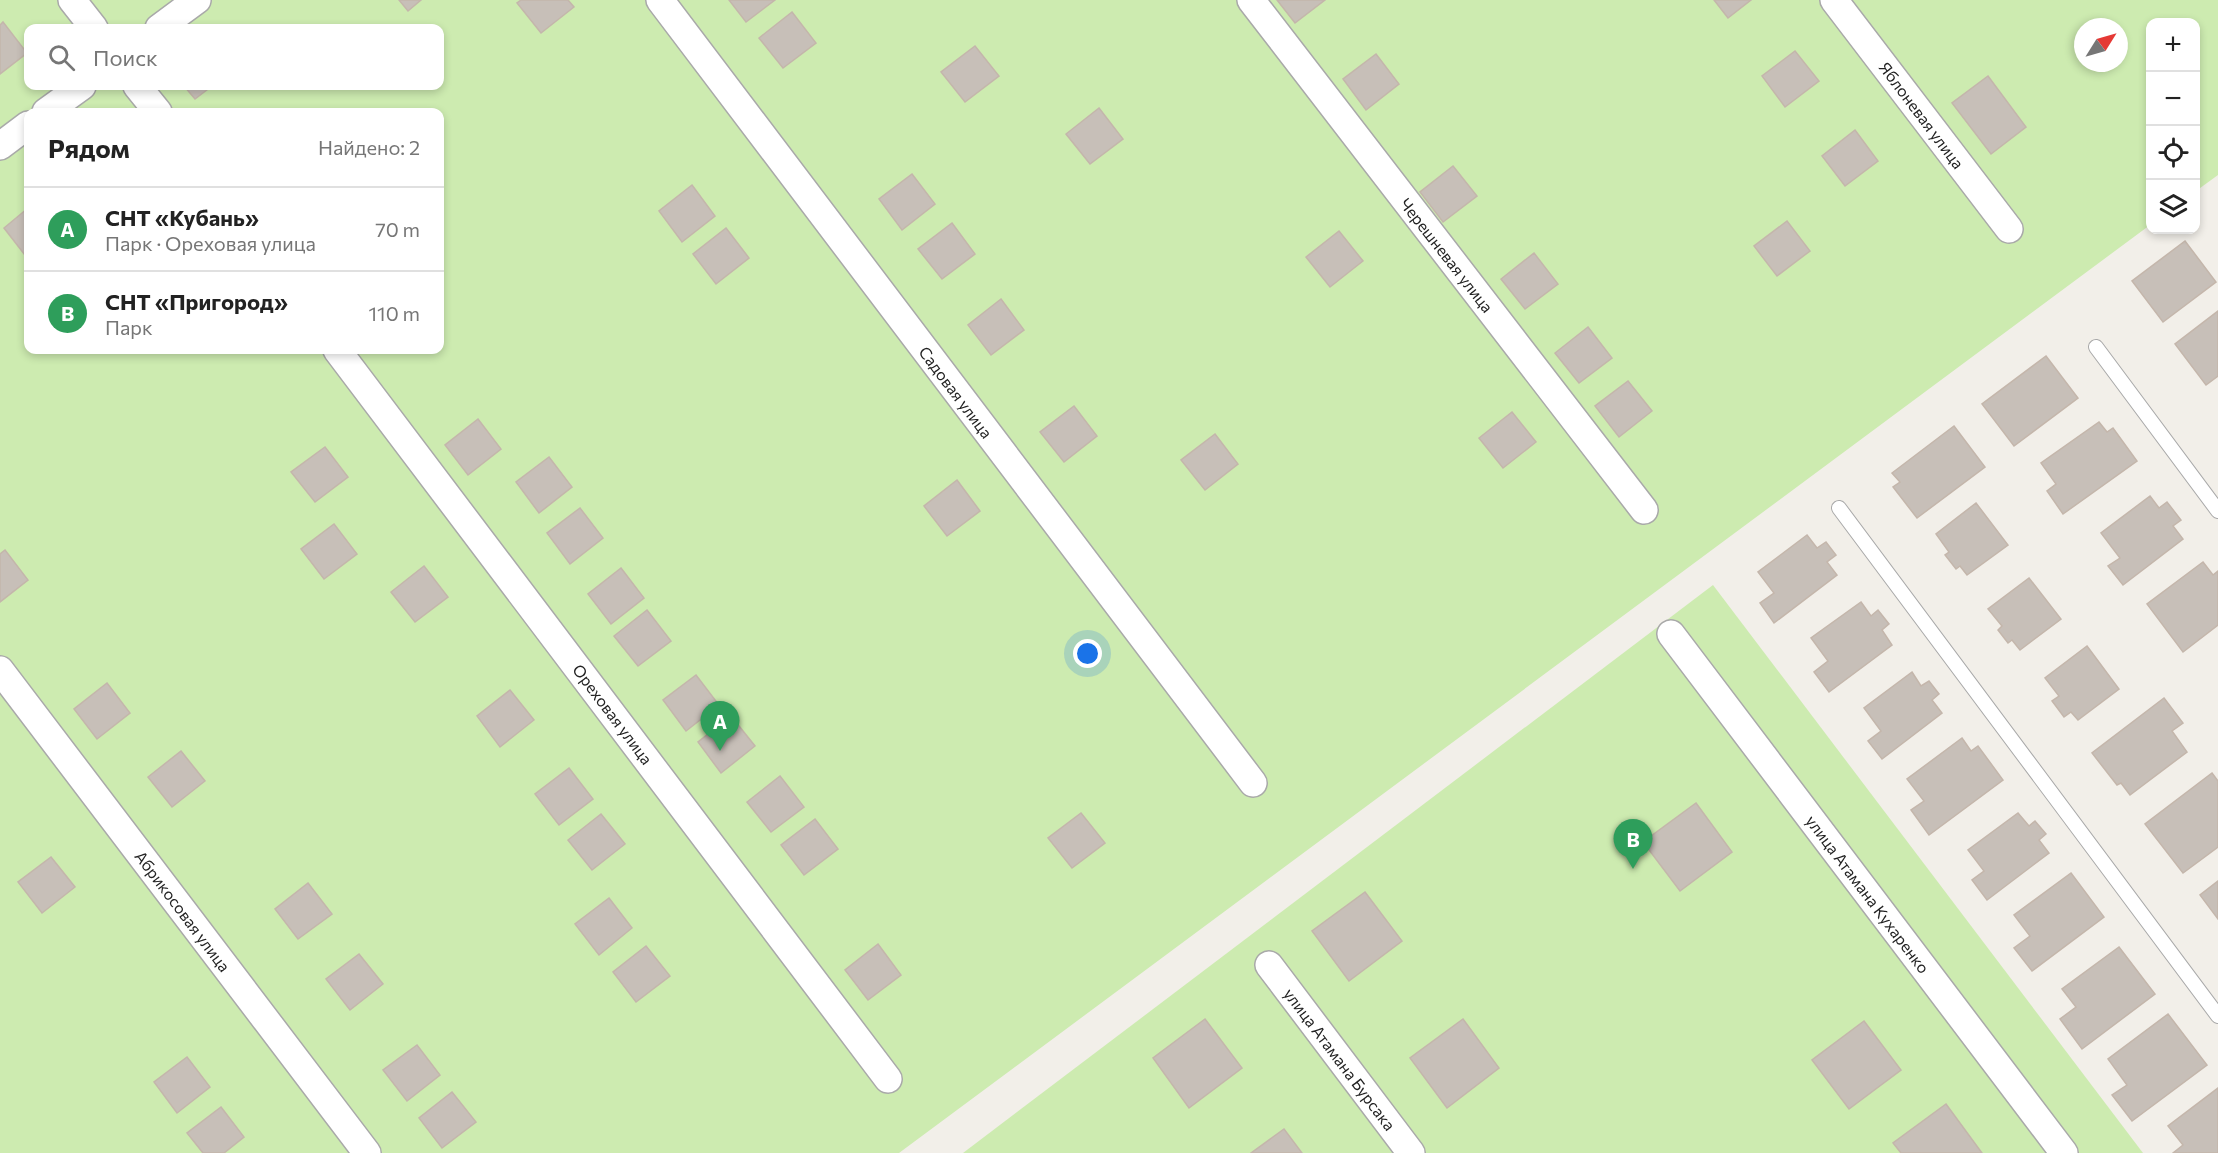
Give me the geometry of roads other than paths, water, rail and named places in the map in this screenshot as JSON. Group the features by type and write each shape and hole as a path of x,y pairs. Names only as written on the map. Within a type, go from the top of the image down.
{"street":[{"path":"72,0 91,24"},
{"path":"164,24 197,0"},
{"name":"Садовая улица","path":"660,0 1253,783"},
{"name":"Черешневая улица","path":"1251,0 1644,510"},
{"name":"Яблоневая улица","path":"1834,0 2009,229"},
{"path":"52,108 76,90"},
{"path":"141,90 155,108"},
{"path":"0,146 24,128"},
{"name":"Ореховая улица","path":"340,354 888,1079"},
{"name":"улица Атамана Кухаренко","path":"1671,634 2064,1153"},
{"name":"Абрикосовая улица","path":"0,669 367,1153"},
{"name":"улица Атамана Бурсака","path":"1269,965 1411,1153"}],"lane":[{"path":"2096,347 2218,511"},
{"path":"1839,508 2218,1016"}],"place":[{"name":"СНТ «Кубань»","path":"720,751"},
{"name":"СНТ «Пригород»","path":"1633,869"}]}
